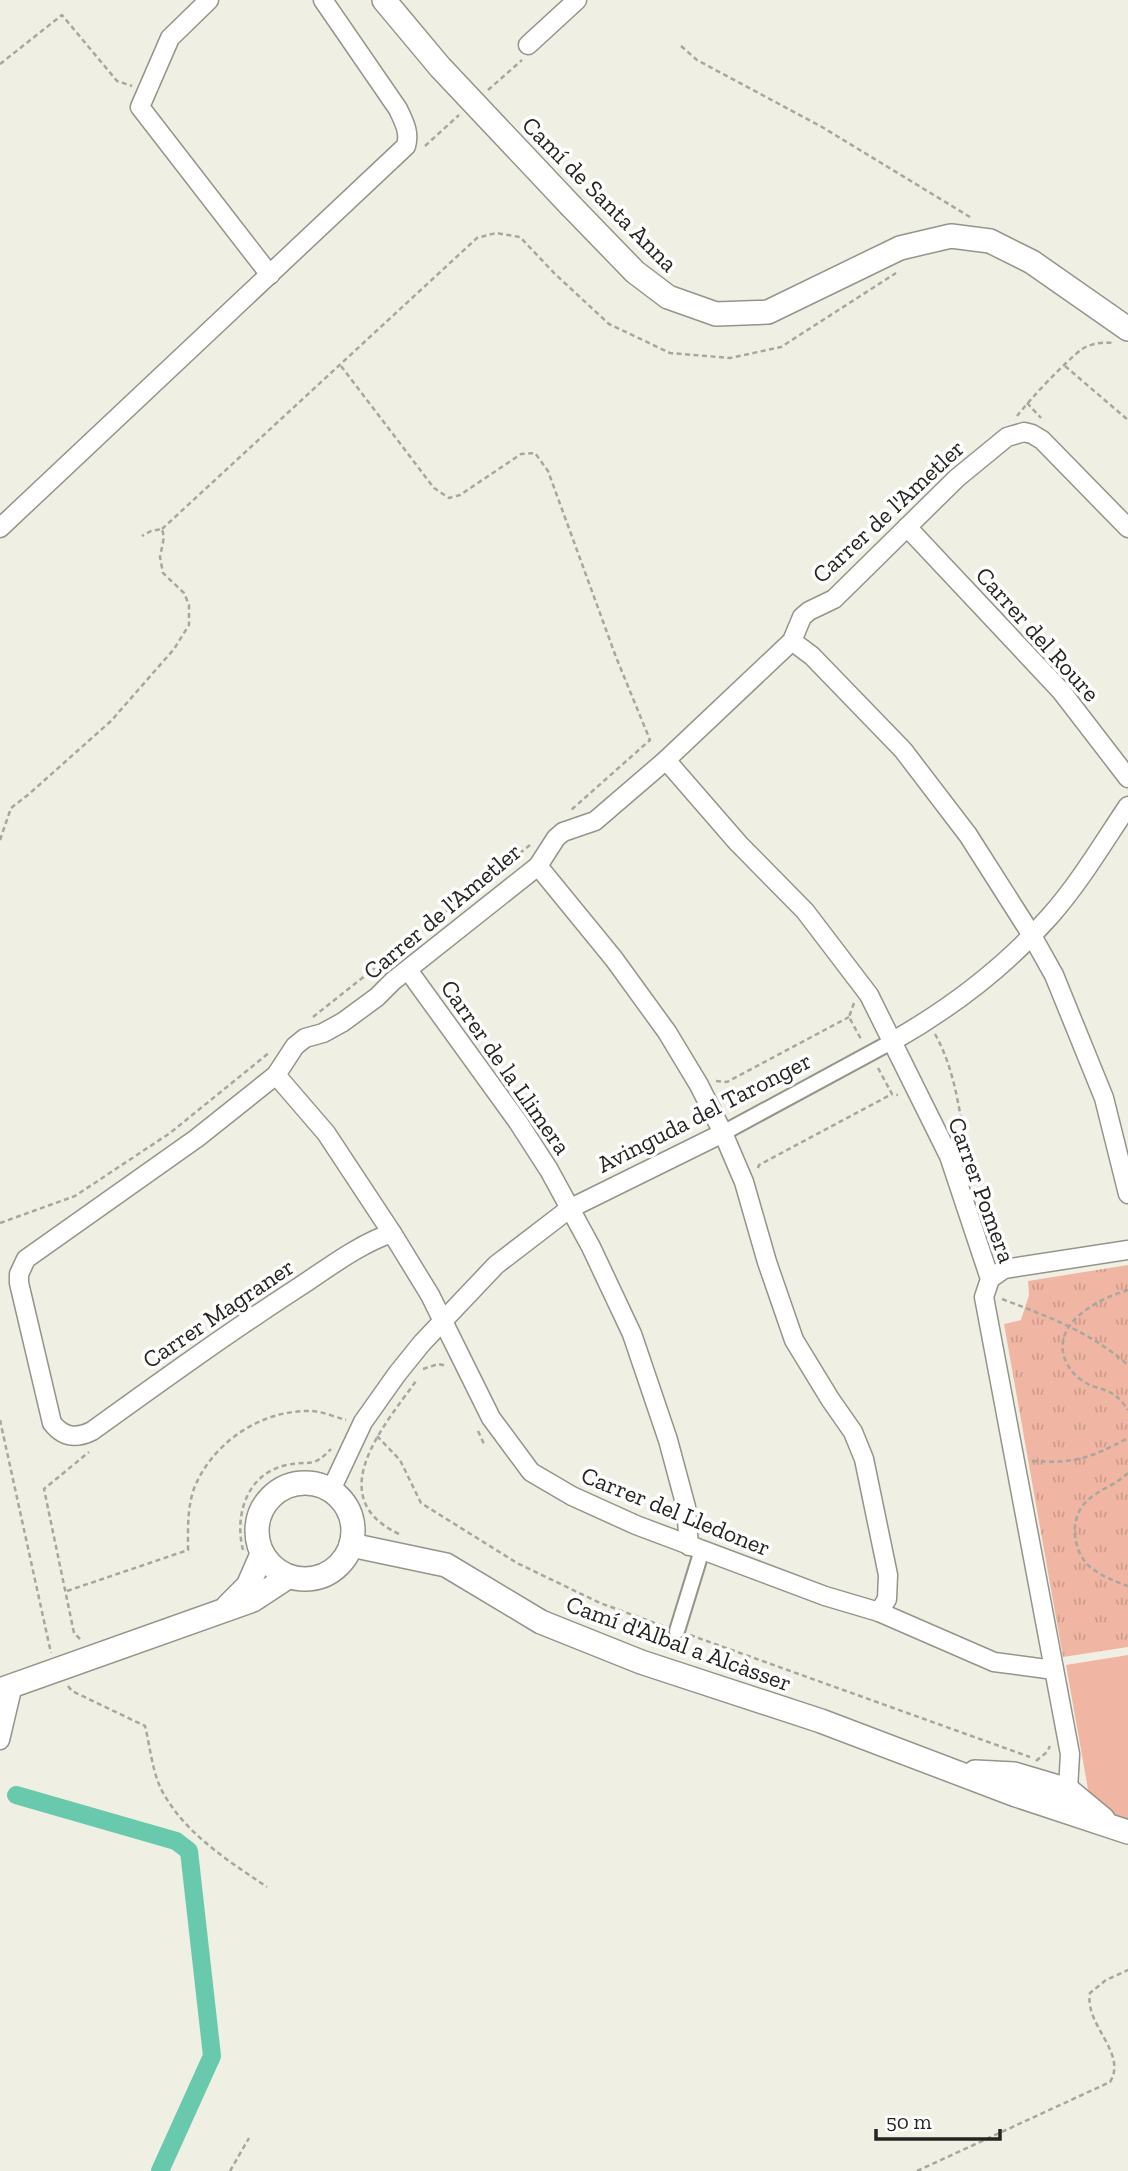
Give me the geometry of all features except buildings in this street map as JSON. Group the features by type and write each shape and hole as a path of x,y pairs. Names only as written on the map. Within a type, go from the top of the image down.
{"street":[{"path":"209,0 170,38 140,107 270,275"},
{"path":"0,528 406,146 408,138 398,110 323,0"},
{"name":"Camí de Santa Anna","path":"384,0 440,67 572,207 635,272 668,297 716,314 768,312 900,248 951,236 990,241 1032,262 1124,336"},
{"path":"528,45 577,0"},
{"name":"Carrer de l'Ametler","path":"83,1434 58,1430 48,1415 19,1274 26,1258 197,1138 276,1075 295,1046 305,1038 323,1033 343,1022 377,997 485,906 538,866 563,832 595,821 666,760 792,641 802,617 834,599 957,478 1015,433 1032,433 1042,440 1128,528"},
{"name":"Carrer del Roure","path":"907,527 1061,691 1128,778"},
{"path":"792,641 812,656 902,750 968,835 1031,934 1054,975 1104,1098 1128,1195"},
{"name":"Carrer Pomera","path":"666,760 738,843 805,911 869,995 949,1156 990,1279 984,1297 1070,1754 1068,1790"},
{"name":"Avinguda del Taronger","path":"331,1490 361,1427 397,1374 442,1321 496,1265 569,1209 723,1133 926,1021 998,968 1051,915 1128,806"},
{"path":"538,866 614,959 667,1032 699,1085 723,1133 744,1182 767,1262 794,1340 853,1432 864,1459 888,1575 887,1599 879,1612"},
{"name":"Carrer de la Llimera","path":"408,970 518,1122 549,1170 591,1247 632,1334 668,1440 695,1548"},
{"name":"Carrer del Lledoner","path":"276,1075 326,1133 392,1233 430,1295 491,1418 531,1472 604,1511 825,1596 879,1612 994,1662 1054,1670"},
{"name":"Carrer Magraner","path":"83,1434 232,1330 345,1257 392,1233"},
{"path":"990,1279 1004,1269 1128,1250"},
{"path":"224,1611 248,1586 253,1556 257,1539 257,1523 262,1508 272,1495 285,1486 300,1482 316,1484 331,1490 343,1501 350,1514 353,1530 351,1545 345,1559 327,1574 304,1580 288,1577 253,1556"},
{"name":"Camí d'Albal a Alcàsser","path":"351,1545 446,1565 541,1622 628,1657 821,1721 1016,1795 1120,1829"},
{"path":"677,1631 695,1548"},
{"path":"0,1740 7,1687 253,1600 288,1577"},
{"name":"Camí d'Albal a Alcàsser","path":"955,1770 1014,1774 1068,1790 1098,1816 1120,1829"},
{"path":"1016,1795 1051,1797 1068,1790"}],"path":[{"path":"0,64 62,15 117,80 129,86 149,86"},
{"path":"681,46 697,60 822,127 975,220 990,241"},
{"path":"142,537 151,531 162,529 477,238 496,233 520,237 555,274 610,324 670,353 730,358 781,347 905,267"},
{"path":"994,447 1027,403 1083,349 1124,336"},
{"path":"341,366 434,488 449,498 460,495 521,454 535,453 548,471 616,657 650,740 562,818"},
{"path":"1065,366 1128,420"},
{"path":"0,840 11,808 111,721 174,649 190,625 189,605 184,593 163,573 160,557 164,537 162,529"},
{"path":"313,1017 531,844"},
{"path":"710,1080 727,1082 849,1017 855,1000"},
{"path":"849,1017 892,1094"},
{"path":"935,1034 953,1073 967,1153"},
{"path":"0,1223 75,1196 170,1133 271,1051"},
{"path":"754,1178 759,1165 892,1094 900,1095"},
{"path":"1128,1290 1085,1310 1070,1325 1062,1341 1070,1370 1082,1381 1111,1391 1128,1410"},
{"path":"996,1297 1070,1325 1106,1346 1128,1365"},
{"path":"403,1536 383,1527 370,1514 363,1501 360,1483 377,1437 424,1368 438,1364 447,1366"},
{"path":"66,1591 188,1550 188,1513 195,1486 219,1450 243,1429 279,1415 311,1411 351,1421 377,1437 400,1460 421,1503 517,1563 600,1603 1037,1760"},
{"path":"0,1420 55,1671 72,1691 145,1726 160,1787 178,1816 210,1847 267,1887"},
{"path":"474,1421 484,1444"},
{"path":"80,1640 74,1633 44,1489 100,1443 83,1434"},
{"path":"1025,1461 1056,1463 1087,1458 1128,1438"},
{"path":"253,1556 239,1536 240,1511 250,1491 265,1475 286,1465 309,1464 321,1459 334,1446"},
{"path":"1128,1474 1085,1502 1074,1528 1076,1543 1087,1563 1104,1577 1128,1586"},
{"path":"670,1649 677,1631"},
{"path":"635,1637 683,1653"},
{"path":"1024,1763 1037,1760 1047,1752 1054,1738"},
{"path":"916,2171 1110,2082 1115,2074 1116,2064 1088,2001 1090,1993 1107,1980 1128,1970"},
{"path":"230,2171 249,2138"}],"green space":[{"path":"1128,1265 1128,1647 1063,1657 1004,1324 1021,1320 1029,1295 1028,1281"},
{"path":"1128,1655 1128,1822 1112,1816 1089,1795 1066,1665"}],"waterway":[{"path":"16,1795 176,1841 189,1851 212,2056 160,2171"}]}
